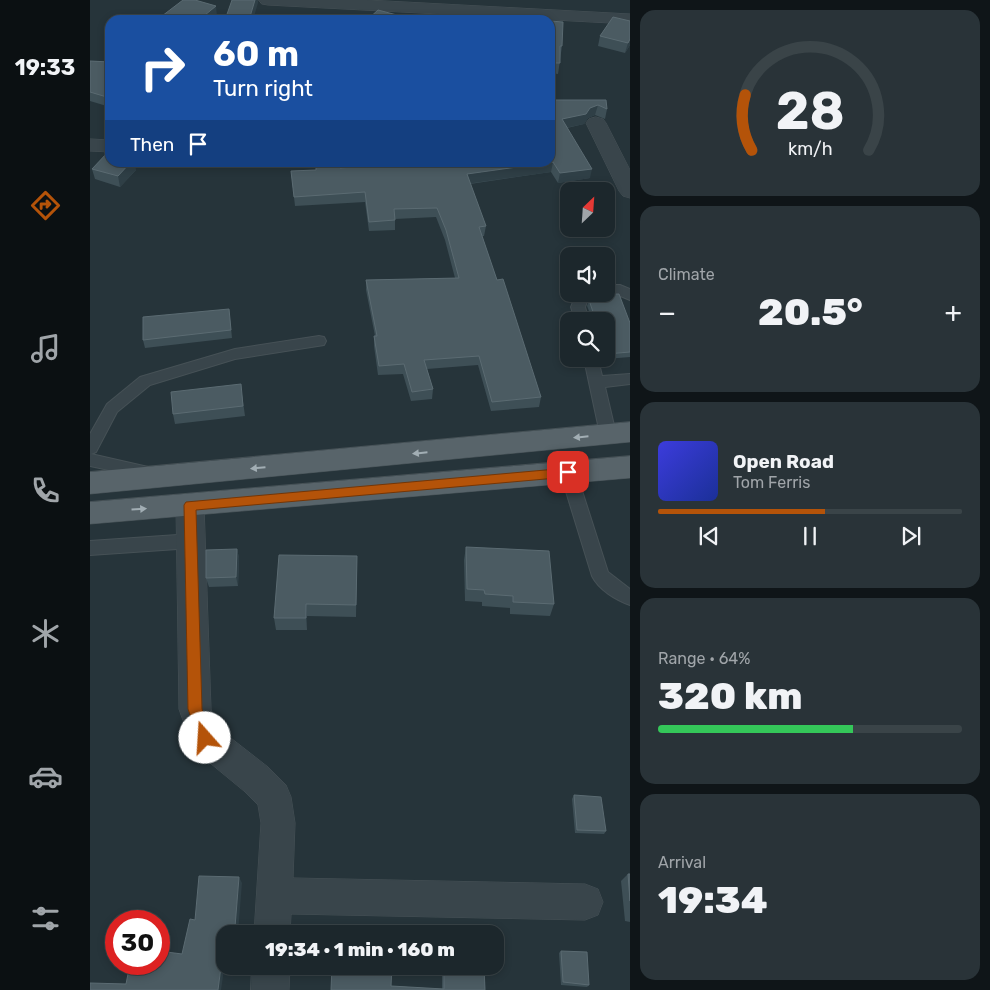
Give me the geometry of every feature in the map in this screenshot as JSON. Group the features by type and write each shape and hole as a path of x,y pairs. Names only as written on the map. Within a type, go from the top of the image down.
{"main road":[{"path":"90,483 619,433"},
{"path":"90,513 630,467"}],"street":[{"path":"268,0 562,8 630,20"},
{"path":"596,123 630,191"},
{"path":"90,145 105,146"},
{"path":"190,505 195,709 205,738 256,779 274,797 278,823 272,925"},
{"path":"274,896 585,902"},
{"path":"270,990 271,975"}],"lane":[{"path":"615,290 620,290 630,295"},
{"path":"90,448 112,408 145,381 235,354 319,341"},
{"path":"594,367 597,382 619,433"},
{"path":"597,382 630,378"},
{"path":"90,460 166,476"},
{"path":"568,472 601,576 630,598"},
{"path":"90,548 192,540"}],"building":[{"path":"183,0 195,0 216,6 205,15 163,15"},
{"path":"232,0 255,0 250,15 227,15"},
{"path":"378,10 397,15 372,15"},
{"path":"613,17 630,21 630,39 628,43 600,36"},
{"path":"555,21 563,22 560,63 555,63"},
{"path":"90,61 105,62 105,96 90,92"},
{"path":"555,100 606,100 607,109 598,105 590,108 586,114 562,119 592,169 560,173 555,165"},
{"path":"105,155 105,167 126,167 118,176 92,169"},
{"path":"316,167 517,167 467,174 486,226 479,227 497,280 503,279 541,397 492,402 479,356 424,360 433,389 412,392 404,364 379,366 374,336 377,336 366,280 459,278 446,230 437,208 394,209 395,220 369,222 365,192 294,197 291,171 316,170"},
{"path":"615,294 619,294 630,323 630,352 615,353 615,312 593,312 590,302 615,302"},
{"path":"229,309 231,330 143,340 143,317"},
{"path":"241,384 243,406 173,414 171,392"},
{"path":"466,547 549,551 554,604 513,602 513,596 485,594 484,590 467,589"},
{"path":"237,549 236,577 206,578 206,550"},
{"path":"279,555 357,556 356,605 306,604 306,618 274,618"},
{"path":"574,795 601,797 606,831 577,830"},
{"path":"628,874 630,874 630,901"},
{"path":"199,876 239,877 235,925 216,925 216,975 220,975 218,990 90,990 90,983 126,984 128,975 170,975 170,952 182,954 190,919 195,920"},
{"path":"561,951 587,952 589,985 563,982"},
{"path":"332,975 392,975 391,986 444,989 444,975 484,975 485,990 331,990"}],"route":[{"path":"205,738 195,709 190,505 568,472"}]}
